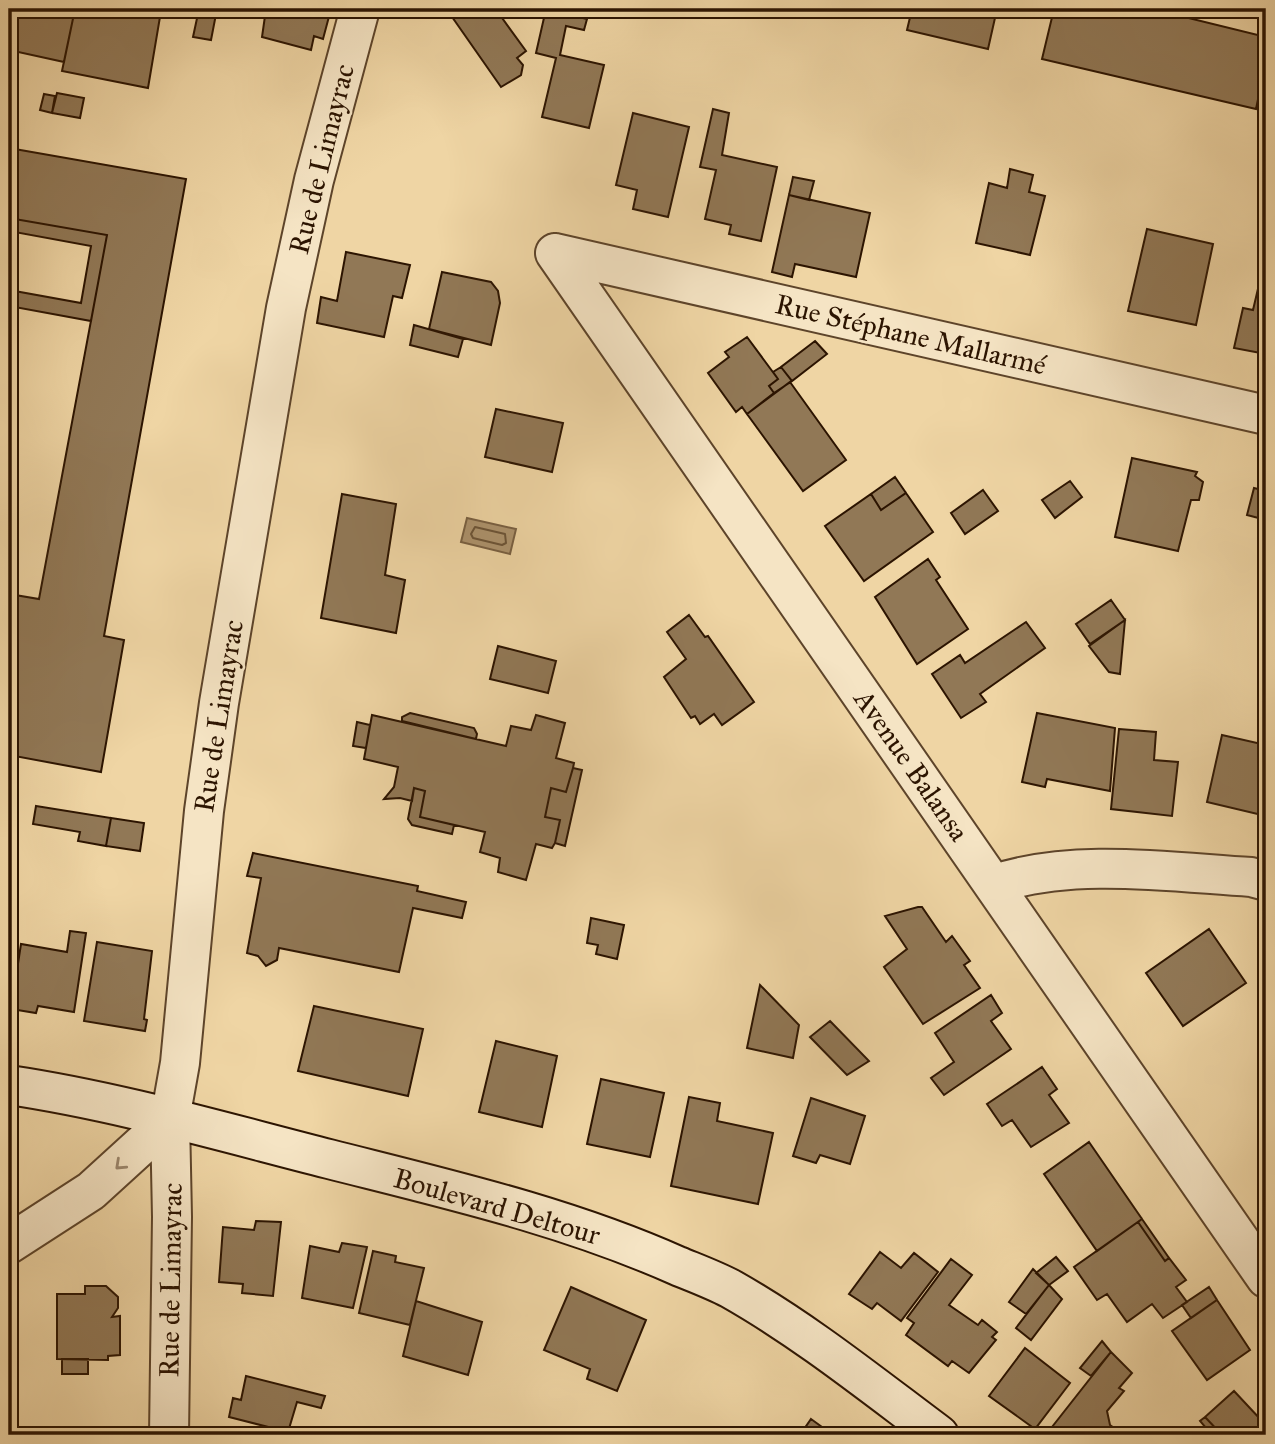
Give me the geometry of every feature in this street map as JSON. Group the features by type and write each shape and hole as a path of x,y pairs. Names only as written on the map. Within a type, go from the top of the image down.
{"street":[{"name":"Rue de Limayrac","path":"169,1435 172,1227 170,1119 180,1063 204,810 267,416 298,248 360,9"},
{"name":"Rue Stéphane Mallarmé","path":"555,253 1266,415"},
{"name":"Avenue Balansa","path":"555,253 1266,1278"},
{"path":"995,884 1023,875 1072,869 1251,877 1266,881"},
{"name":"Boulevard Deltour","path":"9,1085 170,1119 469,1194 638,1248 730,1289 810,1340 940,1435"},
{"path":"9,1244 91,1191 170,1119"}],"water":[{"path":"467,518 516,529 510,554 461,542"}],"building":[{"path":"9,9 75,9 64,62 9,50"},
{"path":"75,9 161,11 148,88 62,71"},
{"path":"199,9 217,9 211,40 193,37"},
{"path":"266,9 331,9 323,39 314,36 311,50 262,37"},
{"path":"457,9 497,11 526,51 517,58 523,65 521,75 501,87 450,14"},
{"path":"546,9 587,19 584,30 566,26 560,55 604,65 589,128 542,117 556,58 536,53"},
{"path":"912,9 997,9 988,49 907,30"},
{"path":"1054,9 1152,9 1266,37 1266,61 1256,109 1042,59"},
{"path":"57,93 84,98 80,118 52,113"},
{"path":"44,94 55,96 52,113 40,110"},
{"path":"713,109 729,113 722,155 777,167 761,241 729,234 731,225 705,219 716,170 700,167"},
{"path":"633,113 689,127 668,217 633,209 637,190 616,185"},
{"path":"9,148 186,179 104,636 124,640 101,772 9,755 9,594 39,599 107,235 9,218"},
{"path":"1010,169 1033,175 1029,192 1045,196 1030,255 976,243 989,183 1007,188"},
{"path":"793,177 814,181 809,200 789,195"},
{"path":"789,195 870,213 856,277 795,264 792,277 772,272"},
{"path":"9,218 107,235 91,321 9,306 9,290 81,303 91,246 9,231"},
{"path":"1147,229 1213,244 1196,325 1128,311"},
{"path":"346,252 410,265 402,298 393,296 384,337 317,323 321,297 337,301"},
{"path":"1265,259 1266,354 1234,348 1243,308 1253,310"},
{"path":"442,272 491,282 498,291 500,303 491,345 429,329"},
{"path":"414,325 463,339 458,357 410,345"},
{"path":"747,337 778,379 769,386 774,393 747,414 742,407 736,412 708,373 729,357 725,352"},
{"path":"815,341 827,354 792,381 781,367"},
{"path":"781,367 792,381 774,393 769,386 778,379 773,372"},
{"path":"790,382 846,460 803,491 747,414"},
{"path":"496,409 563,423 552,472 485,457"},
{"path":"1132,458 1197,472 1195,476 1203,482 1199,500 1191,500 1178,551 1115,537"},
{"path":"895,477 906,493 881,510 871,494"},
{"path":"1070,481 1082,497 1055,518 1042,500"},
{"path":"1254,488 1266,491 1266,520 1247,515"},
{"path":"983,490 998,511 965,534 951,513"},
{"path":"906,493 933,532 864,581 825,526 871,494 881,510"},
{"path":"342,494 396,504 385,575 405,580 396,633 321,618"},
{"path":"928,559 940,577 936,580 968,629 917,664 875,597"},
{"path":"1111,600 1125,620 1090,644 1076,624"},
{"path":"689,615 705,637 708,636 754,702 722,725 714,714 700,724 695,716 691,718 664,677 686,659 667,632"},
{"path":"1125,620 1120,674 1109,672 1089,646"},
{"path":"1026,622 1045,648 980,694 986,702 961,718 932,674 960,655 965,663"},
{"path":"498,646 556,661 548,693 490,679"},
{"path":"410,713 474,728 476,739 402,721 402,717"},
{"path":"1037,713 1115,728 1110,791 1047,779 1045,787 1022,782"},
{"path":"372,715 506,746 511,726 531,730 536,715 565,723 556,758 574,763 566,792 551,788 545,817 560,820 555,843 552,848 536,844 526,880 498,872 500,858 480,852 485,832 420,817 425,791 414,788 412,801 400,798 384,799 394,787 398,767 364,759"},
{"path":"357,722 370,725 366,748 353,746"},
{"path":"1119,729 1156,732 1154,760 1178,762 1172,816 1111,809"},
{"path":"1222,735 1266,745 1266,816 1207,802"},
{"path":"573,768 582,770 565,846 555,843 560,820 545,817 551,788 566,792"},
{"path":"414,788 425,791 420,817 454,825 452,834 412,825 408,819"},
{"path":"36,806 111,818 106,846 78,841 80,832 33,824"},
{"path":"111,818 144,823 140,851 106,846"},
{"path":"253,853 418,886 417,891 466,902 462,918 413,908 399,972 279,948 277,960 266,966 258,956 247,953 261,878 247,876"},
{"path":"922,907 946,942 952,936 970,961 964,965 980,988 923,1024 884,967 907,949 885,916"},
{"path":"591,918 624,925 617,959 596,954 598,945 587,943"},
{"path":"1209,929 1246,983 1183,1026 1146,973"},
{"path":"70,931 86,933 74,1012 38,1006 36,1013 11,1009 21,944 67,952"},
{"path":"97,942 152,951 145,1031 84,1021"},
{"path":"760,985 799,1025 793,1058 747,1048"},
{"path":"991,995 1002,1013 991,1021 1011,1049 944,1095 931,1078 954,1062 935,1033"},
{"path":"314,1006 423,1029 408,1096 298,1071"},
{"path":"830,1021 869,1061 847,1075 810,1037"},
{"path":"496,1041 557,1056 542,1127 479,1112"},
{"path":"1042,1067 1057,1089 1049,1095 1069,1123 1031,1147 1012,1120 1002,1126 987,1104"},
{"path":"601,1079 664,1093 650,1157 587,1144"},
{"path":"689,1097 720,1103 717,1121 773,1133 758,1204 671,1186"},
{"path":"811,1098 865,1116 850,1164 820,1155 816,1163 793,1156"},
{"path":"1089,1142 1142,1219 1097,1251 1044,1174"},
{"path":"1142,1219 1169,1258 1165,1261 1138,1222"},
{"path":"256,1221 281,1222 273,1296 242,1293 243,1284 219,1282 223,1227 254,1230"},
{"path":"1138,1222 1165,1261 1169,1258 1186,1280 1176,1287 1187,1302 1163,1318 1152,1304 1127,1322 1107,1294 1097,1300 1074,1267"},
{"path":"342,1243 367,1247 353,1308 302,1298 310,1246 339,1252"},
{"path":"373,1251 396,1256 395,1262 424,1268 410,1325 359,1313"},
{"path":"880,1252 901,1268 914,1253 938,1272 901,1321 877,1303 872,1309 849,1294"},
{"path":"1056,1257 1068,1271 1049,1285 1036,1273"},
{"path":"951,1259 972,1275 949,1305 978,1325 982,1320 997,1332 992,1337 996,1340 969,1373 952,1361 948,1366 906,1335 914,1323 907,1318"},
{"path":"1033,1269 1049,1285 1026,1314 1009,1302"},
{"path":"1049,1285 1062,1299 1031,1340 1016,1328"},
{"path":"85,1286 106,1286 118,1297 118,1308 112,1317 120,1316 120,1355 108,1356 108,1360 57,1359 57,1294 85,1294"},
{"path":"571,1287 646,1320 617,1391 587,1379 590,1369 544,1350"},
{"path":"1209,1287 1217,1300 1191,1318 1182,1305"},
{"path":"1217,1300 1250,1350 1207,1380 1172,1331"},
{"path":"416,1301 482,1322 468,1375 403,1356"},
{"path":"1102,1341 1111,1352 1091,1376 1080,1368"},
{"path":"1025,1348 1070,1383 1035,1429 989,1396"},
{"path":"1111,1352 1132,1373 1119,1388 1124,1391 1107,1411 1110,1425 1124,1435 1063,1435 1052,1427"},
{"path":"62,1359 88,1359 88,1374 62,1374"},
{"path":"246,1376 325,1396 321,1408 297,1402 288,1432 229,1417 233,1398 241,1400"},
{"path":"1234,1391 1262,1421 1266,1417 1266,1435 1222,1435 1205,1417"},
{"path":"1205,1417 1222,1435 1212,1435 1200,1421"},
{"path":"811,1419 833,1435 800,1435"}]}
